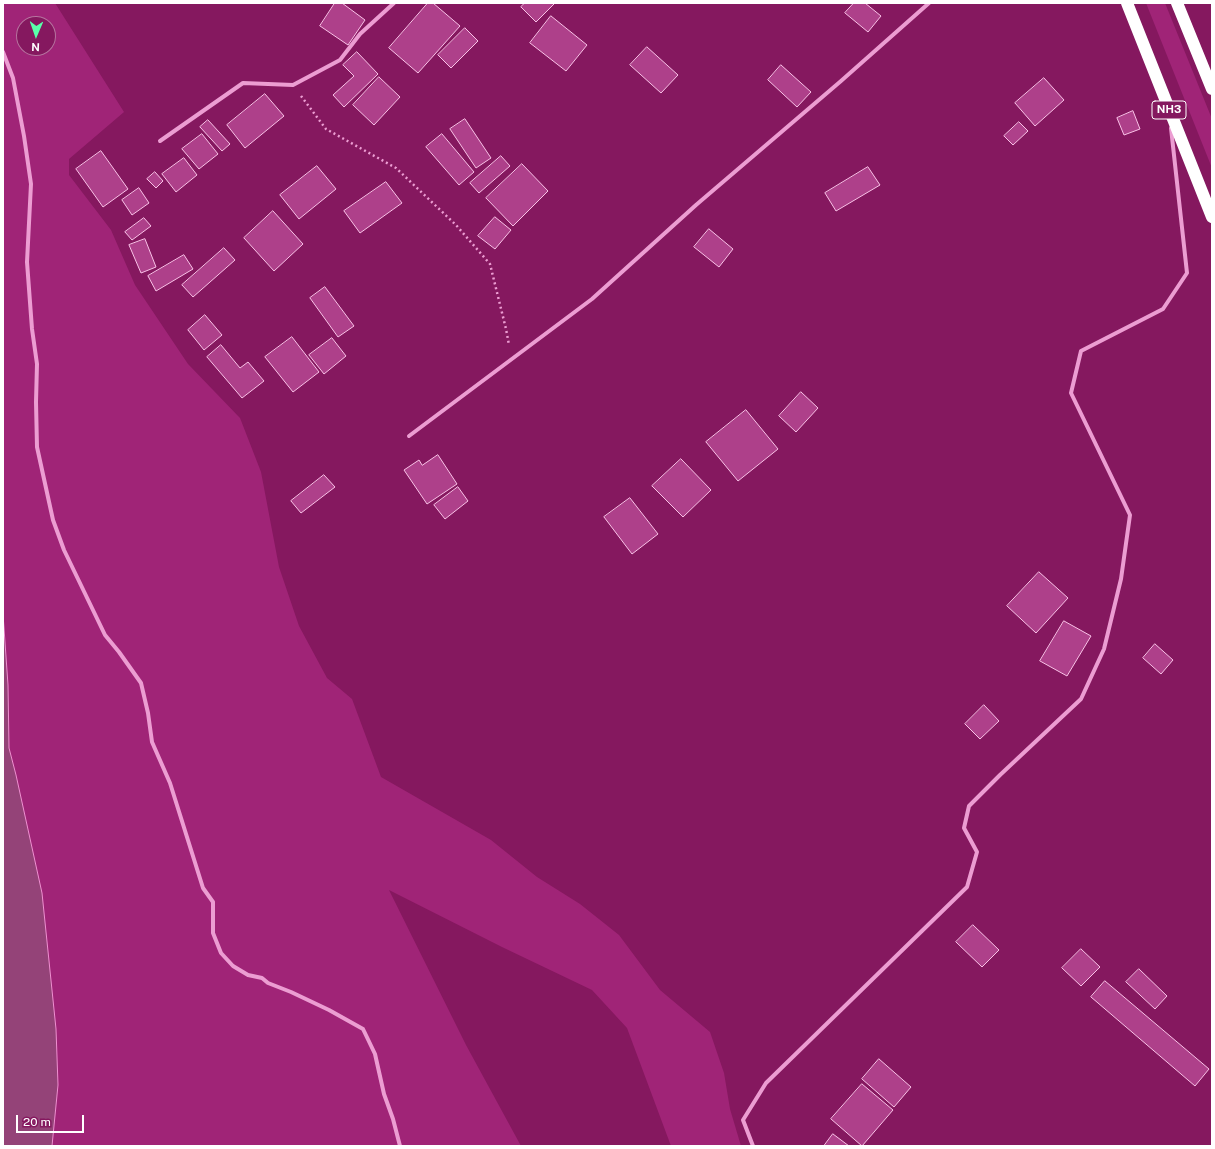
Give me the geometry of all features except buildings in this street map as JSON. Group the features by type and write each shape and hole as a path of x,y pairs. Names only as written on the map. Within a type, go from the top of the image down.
{"highway":[{"name":"NH3","path":"1127,3 1212,217"},
{"path":"1177,3 1212,89"}],"street":[{"path":"160,140 243,83 293,85 340,60 360,34 394,3"},
{"path":"409,436 592,299 696,205 841,81 929,3"},
{"path":"3,52 13,78 31,184 27,262 32,329 37,364 37,447 53,520 64,550 104,636 119,652 141,683 148,713 152,742 170,783 203,888 213,902 213,933 221,952 233,966 248,975 262,978 268,983 322,1007 362,1029 375,1054 384,1094 393,1119 400,1146"},
{"path":"752,1146 743,1120 766,1083 967,887 977,852 964,828 969,806 1081,699 1104,649 1121,579 1130,515 1071,393 1081,351 1163,309 1187,273 1172,130 1162,91"}],"path":[{"path":"293,85 326,128 396,168 456,225 490,264 512,359"}],"shaded area":[{"path":"3,3 55,3 124,112 69,159 69,175 111,230 135,285 188,364 240,418 261,472 279,567 299,626 327,678 352,699 381,777 491,840 537,877 580,904 619,935 660,990 710,1032 724,1073 730,1109 741,1146 671,1146 627,1028 592,990 389,890 466,1045 521,1146 52,1146 58,1085 56,1029 48,963 16,775 9,748 8,685 3,614"},
{"path":"1146,3 1165,3 1212,119 1212,168"},
{"path":"3,614 8,685 9,748 42,893 56,1029 58,1085 52,1146 3,1146"}]}
